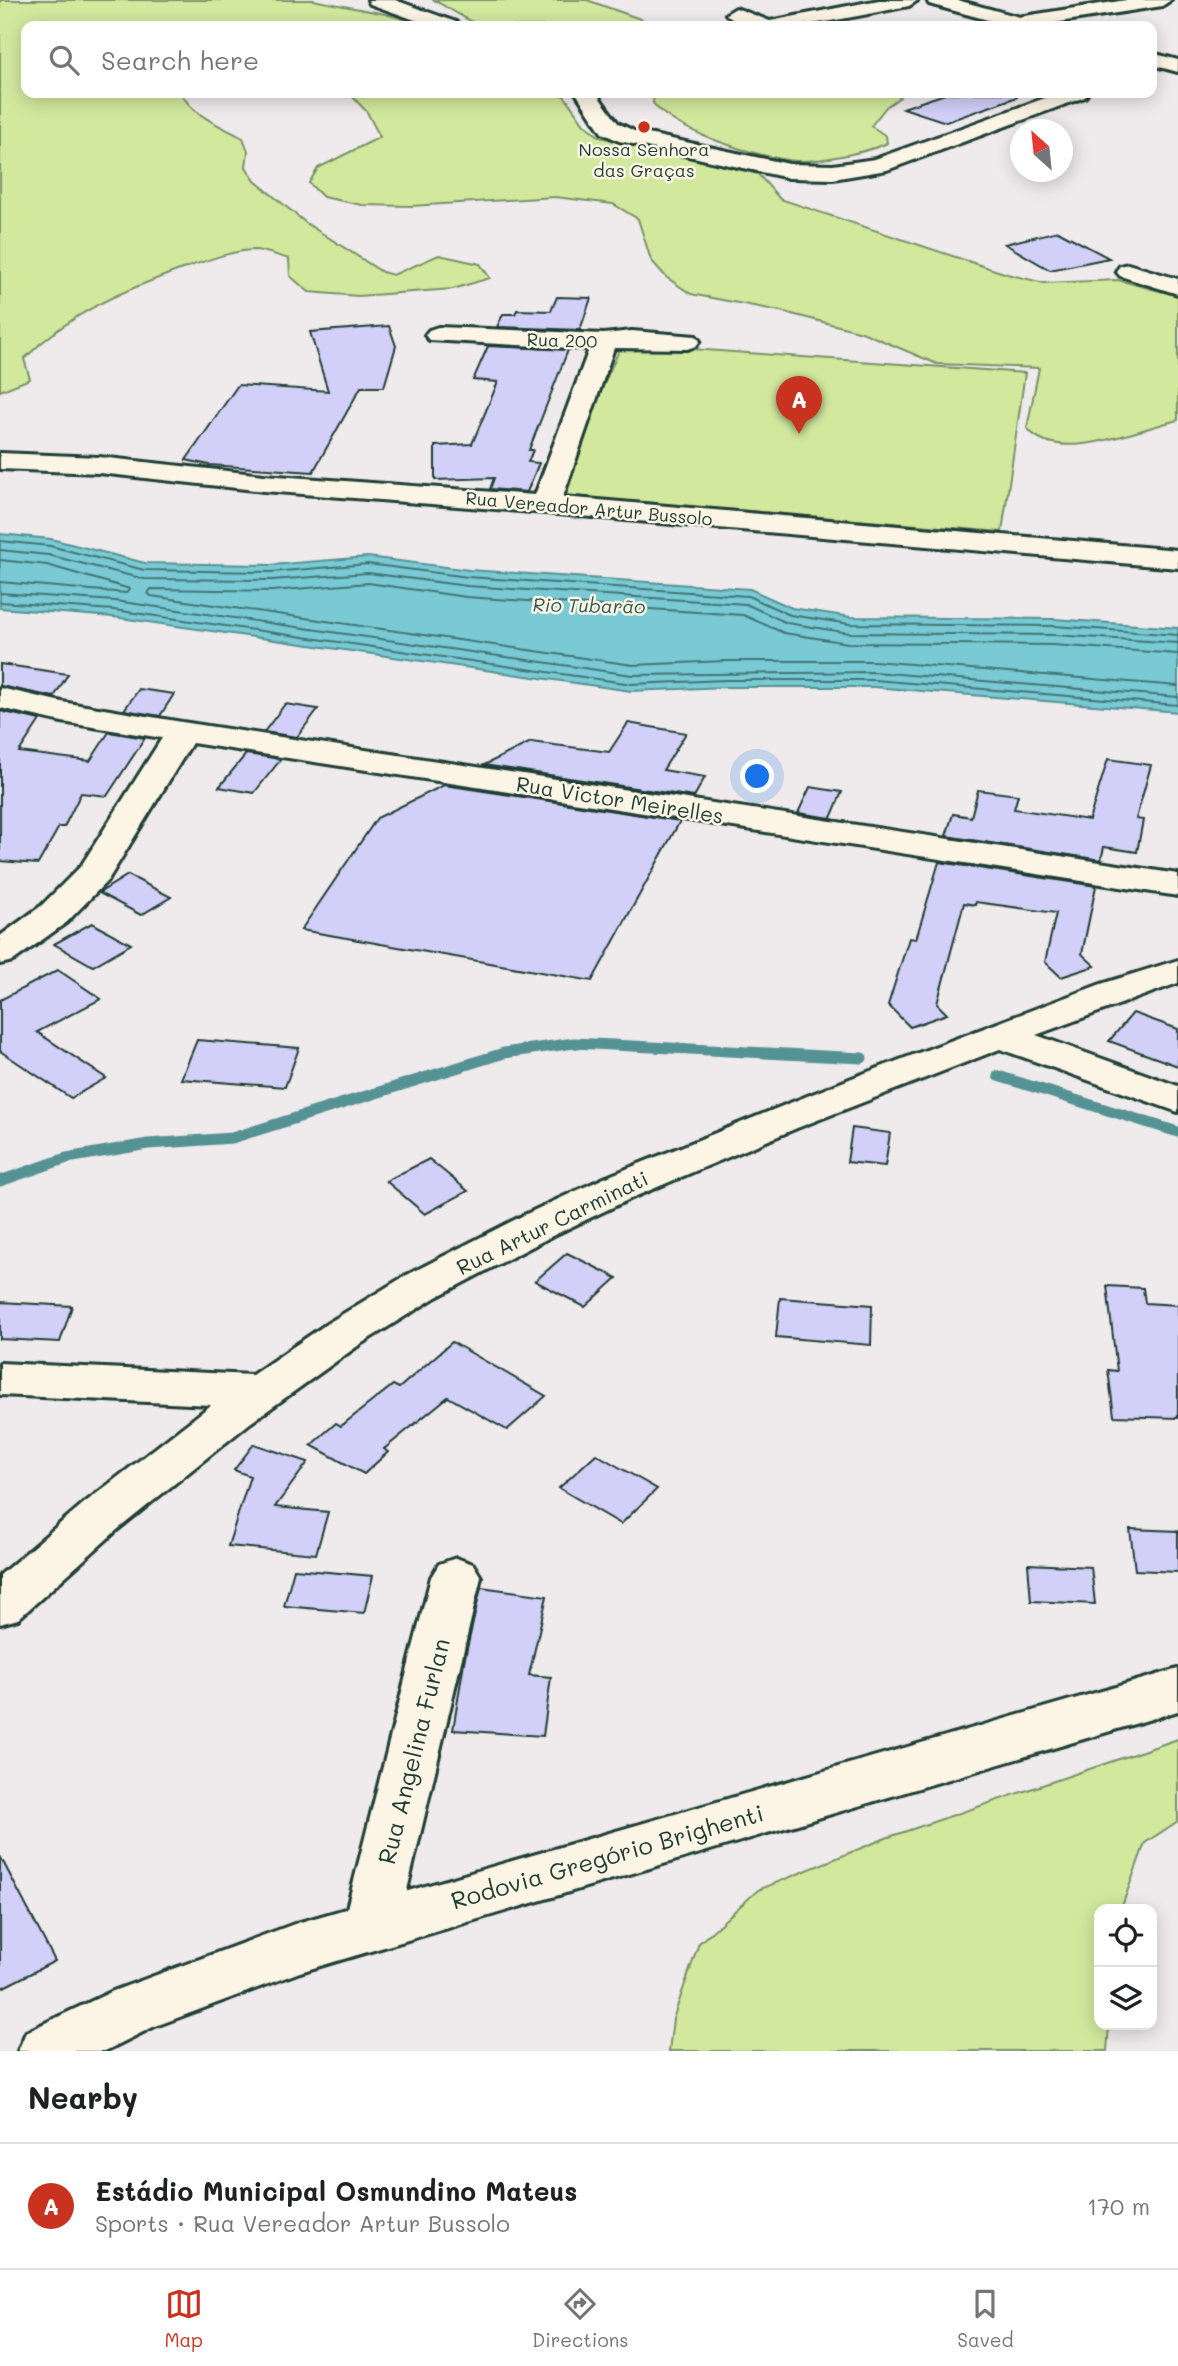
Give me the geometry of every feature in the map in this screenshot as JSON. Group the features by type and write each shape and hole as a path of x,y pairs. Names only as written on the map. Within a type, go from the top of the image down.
{"street":[{"path":"377,0 435,21"},
{"path":"419,0 453,21"},
{"path":"796,21 909,0"},
{"path":"936,0 1013,21"},
{"path":"1041,21 1162,0"},
{"path":"736,14 755,21"},
{"path":"589,98 610,128 627,136 789,171 813,173 859,169 891,162 1064,98"},
{"path":"1128,271 1178,287"},
{"name":"Rua 200","path":"438,335 604,342 632,339 687,341"},
{"path":"546,504 604,342"},
{"name":"Rua Vereador Artur Bussolo","path":"0,461 99,465 264,483 546,504 1178,559"},
{"path":"0,698 62,712"},
{"path":"0,709 62,712"},
{"name":"Rua Victor Meirelles","path":"62,712 1178,885"},
{"path":"0,953 54,914 95,872 182,732"},
{"name":"Rua Artur Carminati","path":"0,1605 122,1499 258,1391 344,1332 459,1265 524,1232 688,1158 1114,992 1178,971"},
{"path":"1001,1036 1178,1100"},
{"path":"0,1379 258,1391"},
{"name":"Rua Angelina Furlan","path":"370,1924 456,1577"},
{"name":"Rodovia Gregório Brighenti","path":"47,2051 133,2009 209,1979 370,1924 1178,1690"}],"green space":[{"path":"0,0 313,0 411,21 21,21 21,98 184,98 200,114 243,138 248,151 246,167 255,181 306,223 382,272 393,275 439,255 480,264 490,278 453,289 358,296 309,292 290,276 289,259 257,250 236,252 140,285 79,315 24,359 30,379 0,391"},
{"path":"434,0 587,0 646,21 470,21"},
{"path":"354,98 566,98 584,124 600,137 758,174 780,199 1007,274 1044,283 1118,280 1178,296 1178,420 1121,437 1078,445 1058,444 1041,439 1027,428 1039,368 937,364 862,332 780,311 691,294 666,277 651,260 638,219 613,204 555,197 411,206 362,205 323,197 309,183 318,168 380,137 367,112"},
{"path":"654,98 899,98 886,107 871,126 886,136 887,143 843,156 797,161 763,155 719,142 679,124 653,103"},
{"path":"622,344 1025,373 1002,532 553,495"},
{"path":"1178,1739 1178,1821 1145,1843 1123,1904 1094,1904 1094,2030 1109,2030 1107,2051 669,2051 673,2019 699,1943 758,1890 886,1838"}],"water":[{"name":"Rio Tubarão","path":"0,534 51,539 145,563 271,565 368,557 469,570 750,589 792,608 851,617 1054,619 1178,628 1178,712 873,687 727,687 631,691 113,617 0,608"}],"building":[{"path":"933,98 1014,98 946,122 903,108"},
{"path":"1058,231 1109,258 1050,270 1005,244"},
{"path":"557,297 591,298 580,330 497,327 503,314 515,314 517,310 551,311"},
{"path":"389,326 396,346 384,387 361,387 313,472 209,465 186,460 238,385 328,391 310,332"},
{"path":"488,346 568,350 529,450 533,450 528,462 539,463 527,492 490,489 494,478 435,480 435,446 472,444 498,382 473,380"},
{"path":"0,664 68,674 54,697 0,686"},
{"path":"139,689 174,694 160,716 124,710"},
{"path":"285,704 318,709 297,737 264,732"},
{"path":"0,711 40,720 19,752 90,761 109,732 145,738 107,796 81,793 64,827 59,827 38,864 0,861"},
{"path":"628,723 686,733 663,770 705,777 694,797 484,765 531,742 609,752"},
{"path":"246,754 281,759 254,793 219,787"},
{"path":"1108,759 1151,765 1136,819 1143,820 1137,852 1104,847 1101,860 946,836 953,814 971,817 978,790 1018,795 1014,809 1089,820"},
{"path":"444,785 680,821 592,981 301,930 377,818"},
{"path":"810,787 842,792 831,818 798,813"},
{"path":"939,862 1096,886 1082,954 1095,966 1061,977 1045,962 1056,913 976,902 975,905 964,903 937,1004 947,1014 910,1027 888,1005 909,938 916,939"},
{"path":"128,875 171,897 141,915 99,893"},
{"path":"92,923 131,944 93,966 54,944"},
{"path":"58,970 101,999 37,1032 106,1078 71,1098 0,1051 0,1000"},
{"path":"1133,1013 1178,1029 1178,1066 1109,1041"},
{"path":"197,1040 299,1048 285,1087 181,1079"},
{"path":"852,1128 890,1133 885,1166 847,1162"},
{"path":"429,1159 468,1191 425,1214 386,1181"},
{"path":"567,1253 617,1278 585,1307 535,1281"},
{"path":"1107,1286 1143,1288 1145,1303 1178,1305 1178,1418 1114,1416 1108,1370 1117,1371"},
{"path":"780,1298 872,1305 871,1345 776,1337"},
{"path":"0,1302 72,1306 60,1342 0,1339"},
{"path":"452,1342 546,1396 507,1430 448,1397 384,1449 388,1452 364,1474 311,1445 336,1423 341,1426 393,1385 399,1388"},
{"path":"254,1444 308,1462 275,1507 328,1512 316,1554 228,1546 250,1476 234,1470"},
{"path":"596,1454 657,1489 621,1524 559,1488"},
{"path":"1130,1529 1178,1531 1178,1572 1135,1570"},
{"path":"1028,1564 1091,1567 1095,1604 1031,1601"},
{"path":"294,1569 373,1576 364,1613 284,1606"},
{"path":"481,1587 547,1596 529,1675 551,1677 543,1736 453,1730 464,1662"},
{"path":"0,1856 55,1961 0,1989"}],"waterway":[{"path":"0,1181 67,1158 148,1144 232,1138 504,1053 574,1043 862,1058"},
{"path":"998,1076 1178,1132"}],"place":[{"name":"Nossa Senhora das Graças","path":"644,127"},
{"name":"Estádio Municipal Osmundino Mateus","path":"799,434"}]}
